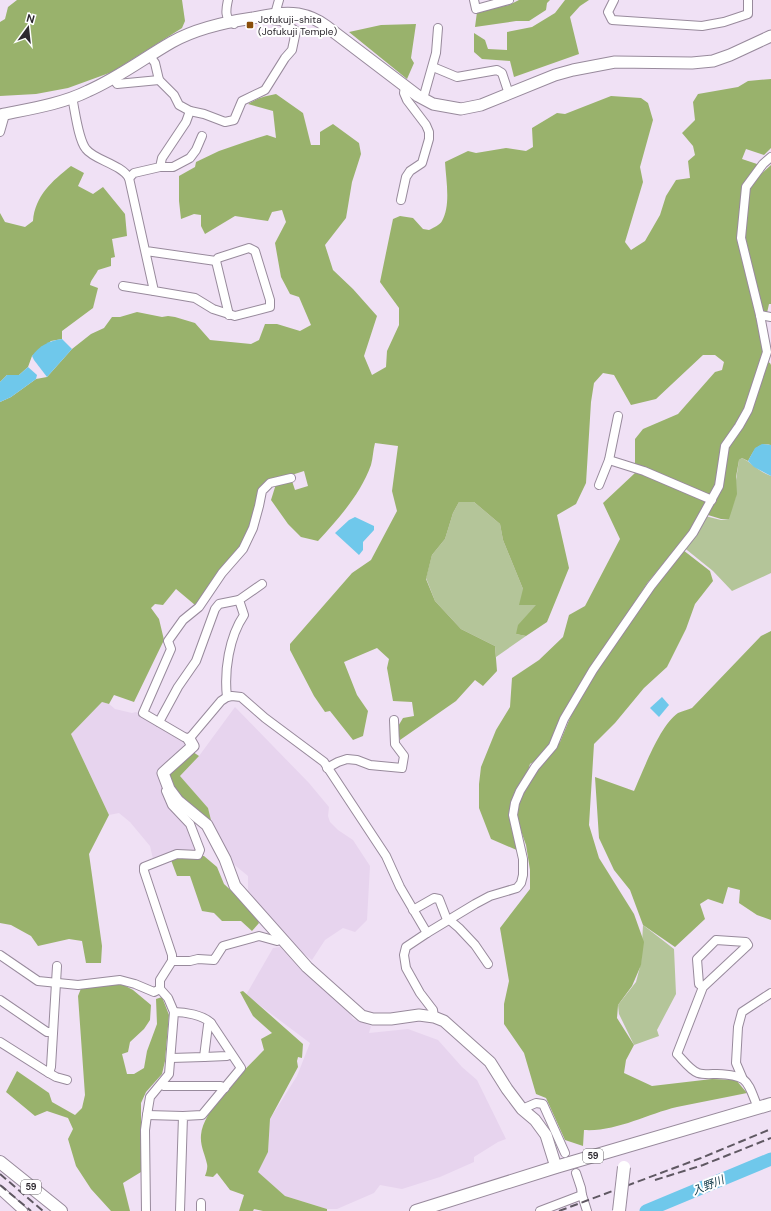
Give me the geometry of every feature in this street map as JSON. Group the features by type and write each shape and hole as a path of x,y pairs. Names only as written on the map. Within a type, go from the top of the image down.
{"main road":[{"name":"59","path":"416,1211 556,1167 771,1104"},
{"path":"618,1149 624,1167 620,1211"},
{"name":"59","path":"0,1162 61,1211"}],"street":[{"path":"228,0 226,14 230,22"},
{"path":"273,17 279,0"},
{"path":"474,0 476,9 509,0"},
{"path":"614,0 608,12 612,20 702,26 724,22 748,14 748,0"},
{"path":"0,132 4,118 2,114 38,107 86,92 114,79 173,41 197,30 230,22 297,14 317,20 423,99 442,106 461,109 481,105 555,75 573,70 615,62 692,63 713,61 730,55 771,36"},
{"path":"150,56 155,63 159,80 174,95 179,105 190,111 204,114 225,122 234,120 242,101 265,90 285,58 292,50 296,31 273,17"},
{"path":"423,99 436,53 438,28"},
{"path":"433,67 457,77 497,70 502,73 509,94"},
{"path":"114,79 117,84 159,80"},
{"path":"401,200 406,177 410,171 422,163 429,139 429,132 426,125 404,93 405,87"},
{"path":"72,97 82,143 87,150 120,169 127,174 129,178 154,291"},
{"path":"160,167 162,158 186,122 190,111"},
{"path":"129,178 134,173 160,167 173,168 190,158 196,150 202,136"},
{"path":"434,1017 433,1010 420,993 406,968 404,956 406,947 449,919 490,896 516,888 521,883 523,875 523,859 512,815 520,791 535,767 552,746 564,719 593,670 651,586 693,533 720,486 725,446 748,410 769,353 741,238 746,187 763,164 771,157"},
{"path":"123,286 195,298 212,309 235,316 241,316 270,307 270,300 255,251 249,248 218,258 216,261 146,251"},
{"path":"216,261 229,315"},
{"path":"760,315 771,317"},
{"path":"600,485 609,460 618,416"},
{"path":"609,460 644,471 712,500"},
{"path":"291,478 270,483 262,491 253,528 243,549 222,574 199,607 183,620 168,641 171,649 143,713 189,739 193,746 163,773 169,789 178,801 207,825 226,859 235,886 308,967 362,1016 373,1019 391,1019 419,1015 434,1017 444,1021 490,1062 522,1109 535,1120 546,1135 556,1167"},
{"path":"159,722 178,687 196,661 215,609 219,604 239,600 262,584"},
{"path":"228,697 226,684 230,653 238,624 244,615 239,600"},
{"path":"189,739 216,706 228,697 241,697 265,718 324,762 386,856 400,887 427,933"},
{"path":"327,768 347,759 357,760 370,765 402,768 404,756 395,744 394,720"},
{"path":"146,1211 147,1115 150,1097 169,1074 174,1012 168,998 160,989 160,980 172,961 172,955 144,871 144,867 177,854 198,855 200,850 190,824 172,806 166,792 169,789"},
{"path":"413,910 434,898 439,899 446,917 475,945 488,964"},
{"path":"172,961 198,959 214,960 223,946 259,936 277,941 281,938"},
{"path":"703,987 699,984 697,959 716,940 746,942 748,945 703,987 677,1054 691,1068 699,1073 731,1074 742,1077"},
{"path":"0,955 38,980 78,985 120,980 135,984 154,992 160,989"},
{"path":"49,1073 57,966"},
{"path":"758,1108 747,1083 742,1077 736,1064 738,1027 742,1012 771,993"},
{"path":"0,1000 47,1032 53,1032"},
{"path":"147,1115 202,1115 241,1068 211,1023 206,1019 174,1012"},
{"path":"204,1057 208,1025 211,1023"},
{"path":"0,1042 56,1077 67,1080"},
{"path":"171,1058 227,1056 232,1054"},
{"path":"161,1085 221,1086 225,1088"},
{"path":"522,1109 536,1103 543,1104 565,1153"},
{"path":"180,1211 183,1116"},
{"path":"576,1172 587,1211"},
{"path":"0,1190 23,1211"},
{"path":"540,1211 582,1195"}],"shaded area":[{"path":"102,702 109,704 115,709 132,713 136,712 187,744 158,771 170,807 186,823 198,849 195,853 153,859 150,846 130,822 119,813 109,815 71,734"},
{"path":"235,707 309,783 329,807 328,816 330,822 338,830 353,840 370,866 367,920 355,932 343,928 325,940 312,960 299,950 248,891 248,876 231,862 227,849 220,841 212,824 208,808 180,776 199,756"},
{"path":"280,947 300,969 345,1006 353,1019 371,1026 369,1033 408,1029 438,1040 462,1067 477,1080 506,1139 498,1142 474,1157 474,1162 440,1177 402,1189 380,1185 374,1193 337,1209 327,1209 285,1196 257,1172 268,1152 270,1119 297,1076 310,1043 246,995 273,948"}],"green space":[{"path":"17,0 182,0 185,21 182,28 112,72 68,88 36,94 0,96 0,22 5,19 8,7"},
{"path":"519,0 550,0 547,3 546,10 529,21 516,21 475,27 477,12 509,5"},
{"path":"565,0 589,0 580,6 570,17 579,54 514,77 510,61 482,59 474,52 474,33 485,40 488,49 507,50 507,32 532,27 555,13"},
{"path":"416,24 411,58 414,63 407,79 349,32 381,25"},
{"path":"771,79 771,148 764,155 746,149 742,159 760,165 743,185 738,238 765,351 744,413 723,443 719,478 710,495 701,494 635,464 635,439 643,429 678,414 715,372 722,370 724,362 715,355 703,355 656,399 631,405 614,375 603,373 594,383 591,402 586,483 576,504 557,515 569,568 547,622 526,636 516,634 518,625 536,605 519,605 523,589 503,540 500,524 474,502 459,502 453,513 445,539 432,555 426,579 435,601 461,629 495,646 497,671 483,686 475,680 456,701 400,740 397,728 403,718 414,716 412,702 393,701 387,668 389,659 377,648 344,662 357,695 368,711 363,736 353,740 330,711 325,712 314,696 290,650 290,644 352,573 371,560 397,511 392,491 398,446 375,443 371,465 361,486 341,515 318,541 301,537 288,524 271,500 276,484 292,481 295,490 308,486 304,471 270,482 243,546 218,573 195,605 176,589 163,605 155,604 151,608 159,619 164,640 134,702 114,695 109,704 102,702 71,734 109,815 89,854 102,946 101,963 86,963 82,941 69,939 38,946 31,936 11,925 0,923 0,402 11,397 36,379 47,377 72,349 91,334 104,328 112,317 120,317 137,312 162,317 175,317 195,323 210,340 251,344 259,340 265,324 277,324 300,331 311,325 299,297 290,294 281,277 275,243 286,222 282,210 272,212 268,221 235,216 205,234 201,226 201,215 194,214 181,219 179,176 195,167 196,162 219,151 267,135 276,138 273,111 248,104 265,96 276,94 303,113 311,145 320,145 320,132 333,124 359,143 361,154 352,182 346,218 325,245 333,270 353,289 377,316 364,356 372,375 386,367 387,351 399,325 399,308 380,282 393,219 400,216 413,218 423,229 429,230 441,222 445,215 447,200 445,162 468,151 476,153 506,148 526,151 533,147 532,128 557,113 565,114 611,96 641,98 648,103 653,120 640,167 643,182 625,242 631,250 645,241 660,215 666,196 676,180 690,178 688,161 695,155 693,146 682,133 695,120 693,102 698,94 738,87 748,81"},
{"path":"771,165 771,304 769,304 767,313 760,309 743,237 747,187"},
{"path":"71,166 84,173 78,186 93,194 103,187 125,214 127,236 112,239 115,257 111,258 111,266 98,270 91,281 90,285 98,288 93,308 62,331 62,339 51,341 32,356 28,367 19,375 7,375 0,382 0,213 5,222 25,227 33,221 37,204 51,183"},
{"path":"768,362 771,365 771,445 762,445 756,448 748,461 742,458 739,460 736,477 737,494 729,519 721,519 708,515 722,485 726,454 752,408"},
{"path":"742,458 771,476 771,573 732,591 713,571 682,546 705,516 721,520 728,519 736,496 736,480 739,460"},
{"path":"635,473 651,475 706,501 691,530 648,582 590,669 550,744 540,758 530,764 526,777 512,802 519,851 491,839 479,808 481,767 496,730 510,707 512,678 539,660 563,637 569,615 585,606 620,539 603,503"},
{"path":"459,502 474,502 500,524 503,540 523,589 537,605 516,634 526,636 496,657 495,646 461,629 435,601 426,578 432,555 445,539 453,513"},
{"path":"683,550 710,571 713,581 695,604 686,629 667,667 644,688 615,723 594,744 589,825 599,858 634,914 644,942 641,965 632,986 618,1005 617,1018 634,1045 626,1060 624,1073 652,1086 712,1079 736,1080 747,1093 677,1107 608,1128 584,1130 583,1146 565,1140 546,1098 536,1094 524,1053 504,1024 504,1004 509,981 500,928 530,889 530,870 526,845 515,814 516,804 537,769 560,742 575,706 594,670 653,586"},
{"path":"771,631 771,920 757,915 739,903 740,890 728,887 723,904 708,899 700,904 705,919 675,947 643,925 630,890 614,870 599,838 595,777 634,791 653,749 671,719 678,713 692,708 761,636"},
{"path":"193,752 199,756 180,776 208,808 212,824 181,800 168,777 174,767"},
{"path":"179,856 204,856 217,867 224,884 250,908 259,923 252,931 241,921 222,921 214,913 202,911 190,876 177,876 171,860"},
{"path":"643,925 674,949 676,994 657,1030 659,1036 634,1045 619,1014 618,1005 636,982 641,963"},
{"path":"118,982 133,990 151,1005 150,1020 144,1029 130,1042 128,1052 122,1054 127,1074 134,1074 144,1068 147,1051 157,1024 156,999 162,997 169,1015 165,1061 162,1074 146,1092 141,1103 141,1172 123,1183 130,1211 111,1211 91,1189 76,1166 68,1139 73,1129 68,1118 47,1111 35,1116 6,1092 17,1071 49,1093 52,1102 75,1115 82,1108 85,1095 78,996 82,986"},
{"path":"243,991 303,1044 302,1058 298,1057 298,1067 270,1119 268,1152 258,1172 285,1196 327,1209 327,1211 263,1211 254,1209 253,1211 239,1211 244,1195 230,1190 217,1173 213,1177 205,1176 207,1166 201,1135 209,1113 226,1090 264,1050 261,1039 272,1033 253,1016 240,992"}],"water":[{"path":"62,339 72,349 47,377 32,356 45,344"},
{"path":"28,367 37,375 36,379 11,397 0,402 0,382 7,375 19,375"},
{"path":"762,444 771,445 771,476 754,467 748,461 755,448"},
{"path":"355,517 374,526 374,530 363,542 363,550 359,555 335,533 349,520"},
{"path":"662,697 669,705 659,717 650,708"}],"waterway":[{"name":"入野川","path":"646,1211 771,1159"}],"railway":[{"path":"559,1211 701,1158 771,1129"},
{"path":"655,1180 703,1165 771,1138"},
{"path":"0,1174 43,1211"},
{"path":"0,1185 31,1211"}],"place":[{"name":"Jofukuji-shita (Jofukuji Temple)","path":"250,25"}]}
